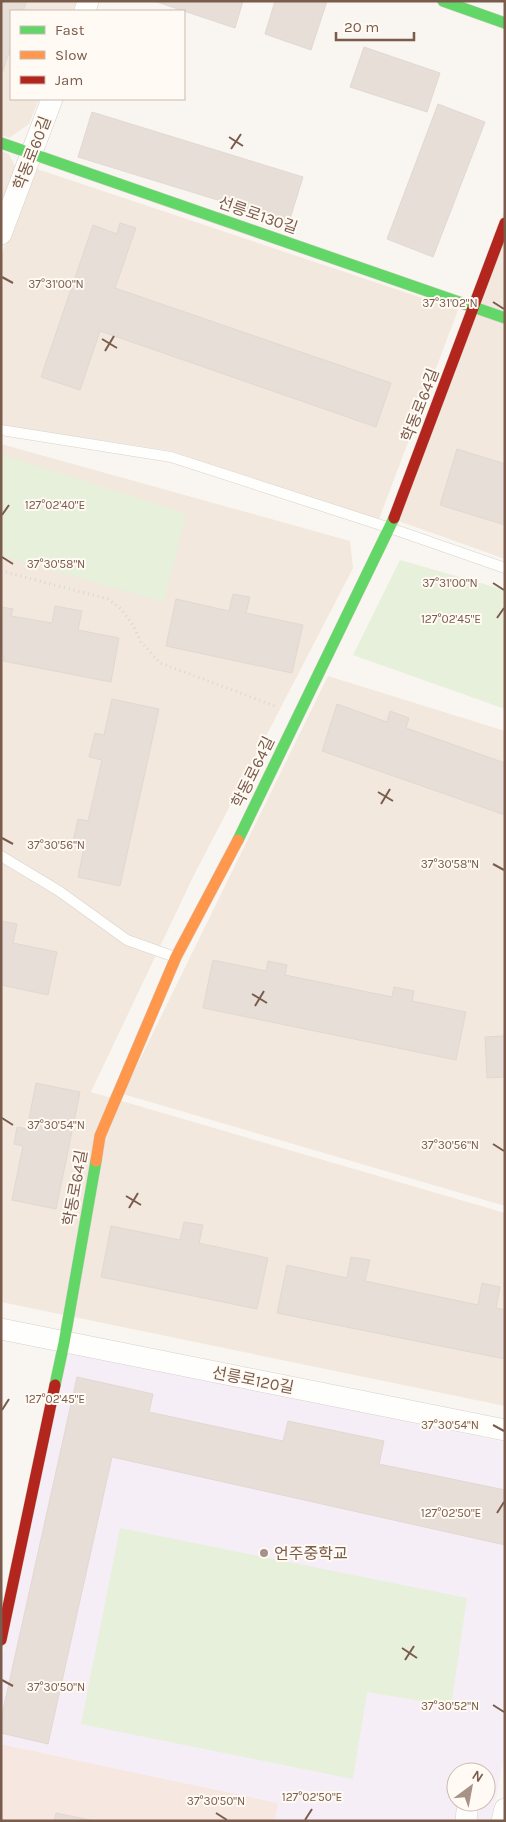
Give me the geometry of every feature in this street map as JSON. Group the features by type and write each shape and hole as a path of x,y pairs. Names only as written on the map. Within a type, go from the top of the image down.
{"street":[{"path":"443,1 505,23"},
{"name":"학동로60길","path":"1,234 52,100"},
{"name":"선릉로130길","path":"1,143 505,318"},
{"name":"학동로64길","path":"1,1640 64,1343 100,1136 176,957 247,822 390,528 505,223"},
{"name":"선릉로120길","path":"1,1329 505,1430"},
{"path":"502,1821 505,1809"}],"lane":[{"path":"1,430 171,457 390,528 505,568"},
{"path":"1,856 59,891 127,940 176,957"}],"path":[{"path":"1,571 108,599 121,609 133,625 141,642 160,663 299,715"}],"shaded area":[{"path":"1,1 77,1 73,10 10,10 10,100 39,100 29,124 9,138 1,135"},
{"path":"1,151 9,154 16,168 1,210"},
{"path":"34,168 458,310 379,519 171,451 1,425 1,255"},
{"path":"505,208 505,559 396,520"},
{"path":"1,444 350,541 353,568 192,879 91,1092 505,1213 505,1406 1,1302"},
{"path":"328,676 505,731 505,1206 123,1094"},
{"name":"언주중학교","path":"64,1351 505,1442 505,1754 496,1797 496,1762 446,1762 446,1812 493,1812 491,1821 275,1821 278,1803 1,1744 1,1664"},
{"path":"1,1744 279,1803 275,1821 1,1821"}],"green space":[{"path":"1,454 186,514 164,602 1,556"},
{"path":"400,560 505,590 505,709 353,655"},
{"path":"120,1528 467,1598 451,1706 367,1692 353,1779 81,1724"}],"building":[{"path":"1,1 27,1 23,10 10,10 10,50 1,76"},
{"path":"154,1 243,1 235,28"},
{"path":"275,1 327,1 311,50 265,34"},
{"path":"364,47 440,73 427,112 350,87"},
{"path":"438,104 485,122 433,257 387,239"},
{"path":"92,112 303,177 289,222 78,157"},
{"path":"120,223 136,228 115,288 391,383 376,427 100,331 80,390 41,377 93,225 117,234"},
{"path":"457,449 505,464 505,525 440,505"},
{"path":"233,594 250,597 246,613 303,625 292,673 166,646 176,599 229,611"},
{"path":"55,606 82,611 78,630 119,638 111,682 3,661 4,654 1,653 1,607 13,609 11,616 52,623"},
{"path":"112,699 159,709 120,886 78,877 84,848 72,846 78,819 88,821 102,760 89,757 95,733 104,735"},
{"path":"337,704 387,722 390,711 409,718 406,728 505,763 505,815 322,751"},
{"path":"1,921 17,924 13,943 57,952 48,995 1,985"},
{"path":"213,960 266,971 268,961 287,965 285,975 392,997 394,987 414,991 412,1001 466,1012 456,1060 203,1008"},
{"path":"505,1031 505,1077 487,1078 485,1037 503,1036"},
{"path":"36,1083 80,1092 56,1209 12,1200 23,1146 14,1144 17,1127 27,1129"},
{"path":"184,1222 203,1225 199,1243 268,1258 257,1309 101,1277 111,1226 180,1240"},
{"path":"351,1257 370,1260 365,1281 478,1305 482,1283 500,1287 496,1308 505,1310 505,1359 277,1313 287,1265 347,1278"},
{"path":"77,1377 153,1394 149,1412 283,1441 288,1421 384,1441 379,1464 505,1490 505,1545 112,1457 48,1744 1,1733 1,1719"},
{"path":"56,1813 95,1821 54,1821"}],"traffic: fast":[{"path":"443,1 505,23"},
{"path":"1,143 505,318"},
{"path":"238,840 394,518"},
{"path":"55,1385 96,1161"}],"traffic: slow":[{"path":"96,1161 100,1136 176,957 238,840"}],"traffic: jam":[{"path":"394,518 505,223"},
{"path":"1,1640 55,1385"}],"place":[{"name":"언주중학교","path":"264,1553"}]}
